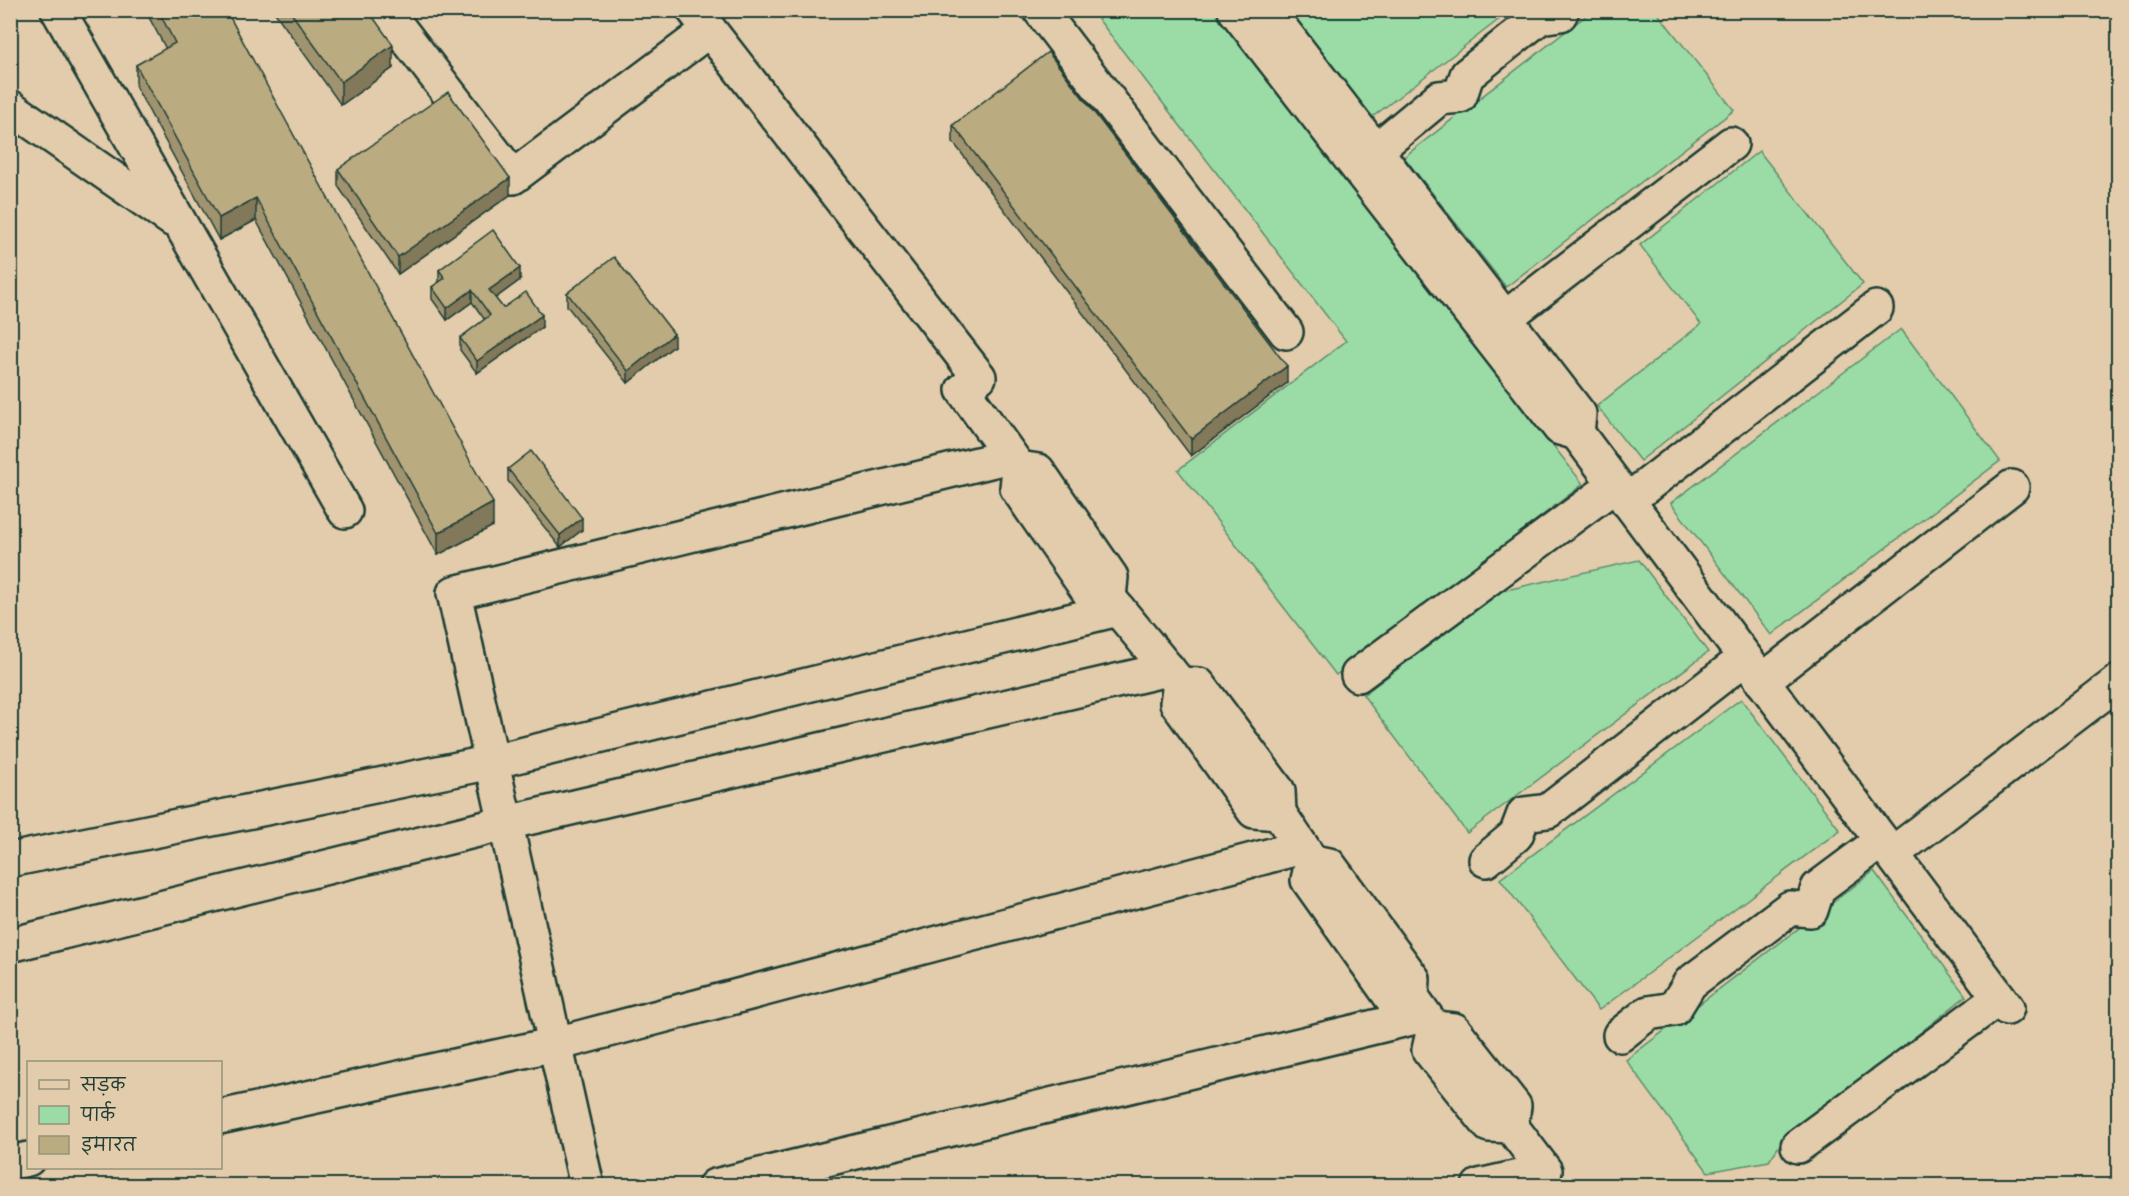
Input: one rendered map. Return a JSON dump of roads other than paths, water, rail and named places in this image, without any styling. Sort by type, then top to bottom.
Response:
[{"type":"street","points":[[58,10],[345,512]]},
{"type":"street","points":[[385,10],[513,177],[702,20],[979,376],[963,390],[1015,462],[1017,488],[1089,592],[1114,604],[1174,676],[1176,702],[1254,811],[1279,813],[1307,855],[1308,880],[1391,997],[1423,1014]]},
{"type":"street","points":[[1040,10],[1286,332]]},
{"type":"street","points":[[1235,10],[1560,428],[1577,433],[2003,1003],[1798,1146]]},
{"type":"street","points":[[1267,10],[1579,414],[1577,433]]},
{"type":"street","points":[[1375,151],[1439,98],[1460,96],[1467,75],[1549,13]]},
{"type":"street","points":[[10,107],[182,226]]},
{"type":"street","points":[[1504,318],[1731,144]]},
{"type":"street","points":[[1358,675],[1622,493],[1876,308]]},
{"type":"street","points":[[587,1185],[454,593],[1015,462]]},
{"type":"street","points":[[1486,860],[1516,835],[1524,814],[1548,811],[2012,486]]},
{"type":"street","points":[[10,860],[492,762],[1114,604]]},
{"type":"street","points":[[10,945],[506,823],[1174,676]]},
{"type":"street","points":[[1620,1035],[1648,1013],[1674,1009],[1690,983],[1790,908],[1810,910],[1818,888],[1887,847],[2118,682]]},
{"type":"street","points":[[222,1117],[556,1044],[1307,855]]},
{"type":"street","points":[[1423,1014],[1429,1050],[1489,1125],[1511,1126],[1545,1171],[1479,1185]]},
{"type":"street","points":[[715,1185],[1423,1014]]},
{"type":"street","points":[[10,1163],[27,1159]]}]
